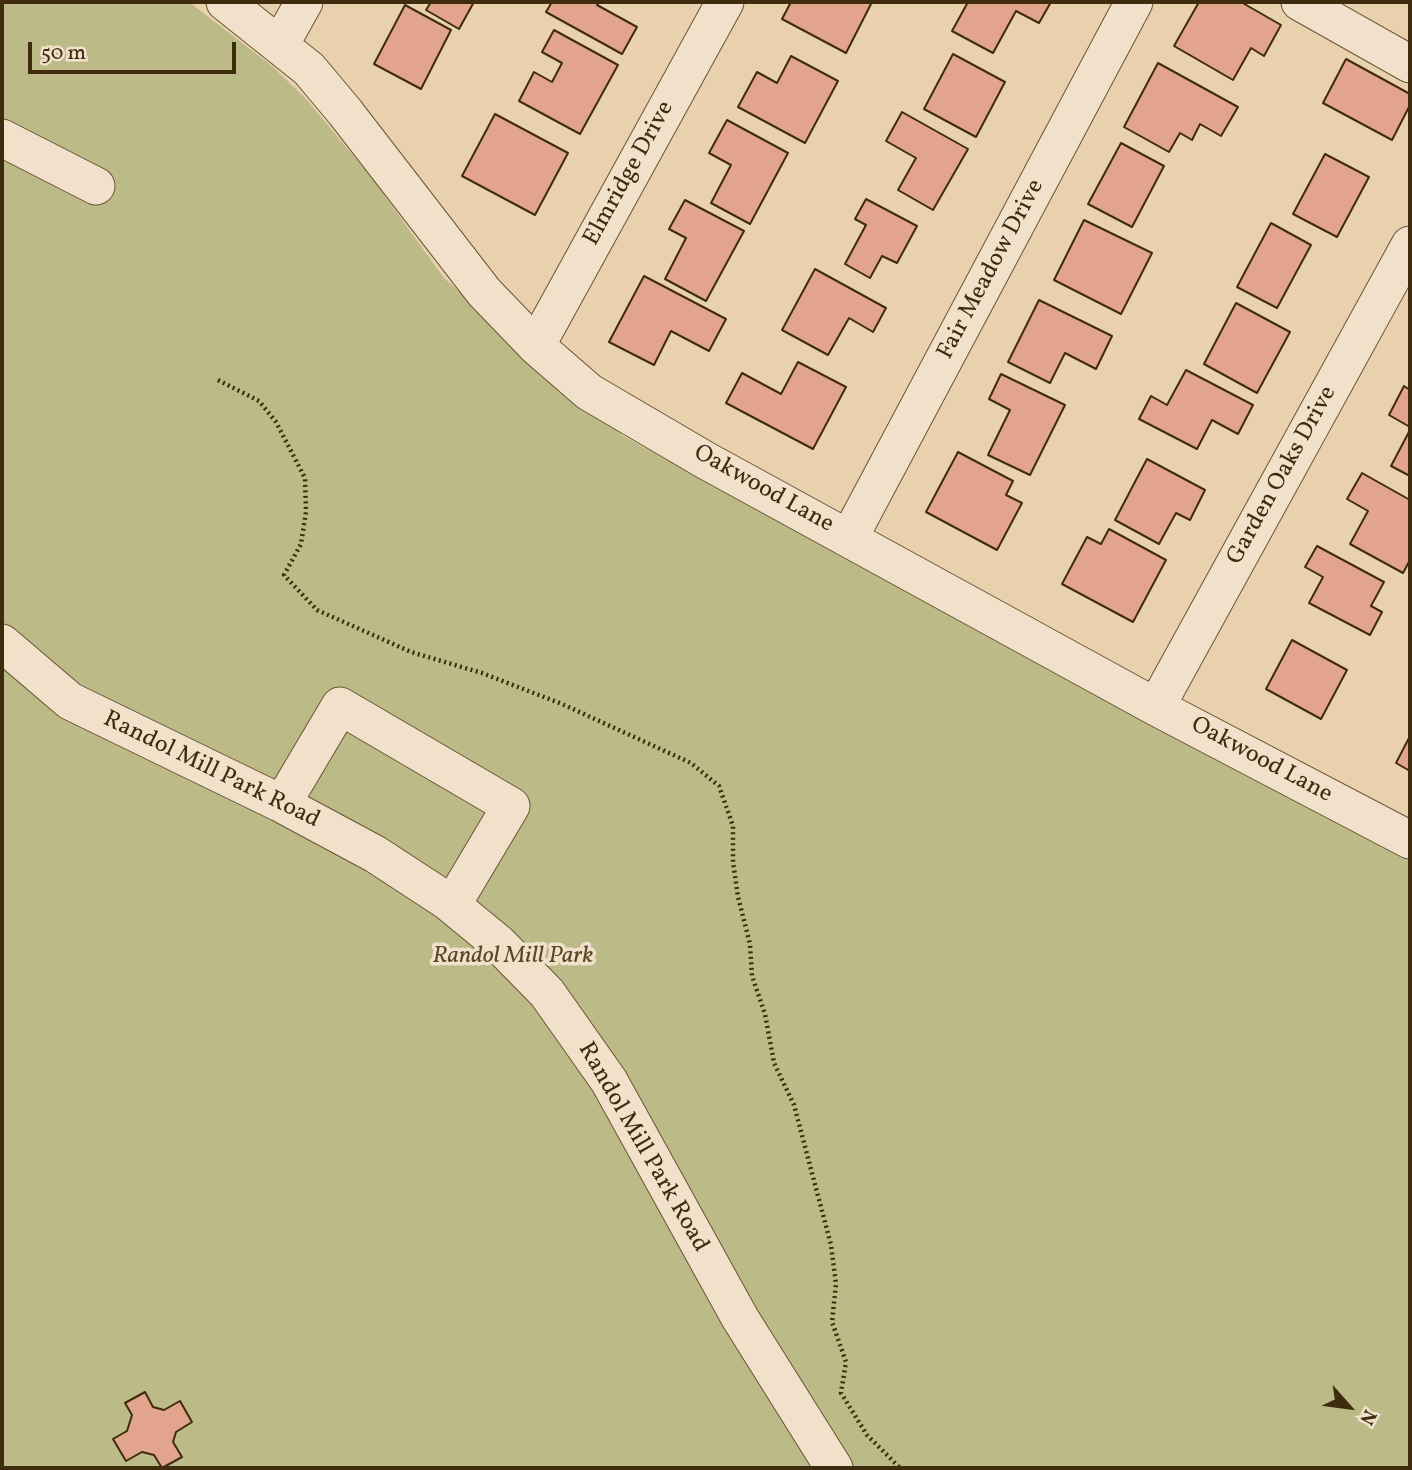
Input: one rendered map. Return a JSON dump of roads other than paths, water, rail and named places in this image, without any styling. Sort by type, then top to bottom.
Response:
[{"type":"street","name":"Oakwood Lane","points":[[225,2],[309,69],[484,292],[536,346],[589,392],[1156,707],[1410,840]]},
{"type":"street","points":[[280,45],[304,2]]},
{"type":"street","name":"Elmridge Drive","points":[[536,346],[725,2]]},
{"type":"street","name":"Fair Meadow Drive","points":[[849,538],[1134,2]]},
{"type":"street","points":[[1300,2],[1410,64]]},
{"type":"street","points":[[2,138],[96,186]]},
{"type":"street","name":"Garden Oaks Drive","points":[[1156,707],[1410,245]]},
{"type":"street","name":"Randol Mill Park Road","points":[[2,643],[70,701],[282,804],[375,854],[452,905],[498,943],[547,993],[608,1081],[740,1318],[834,1468]]},
{"type":"street","points":[[282,804],[340,706],[511,806],[452,905]]},
{"type":"park label","name":"Randol Mill Park","points":[[513,958]]}]
